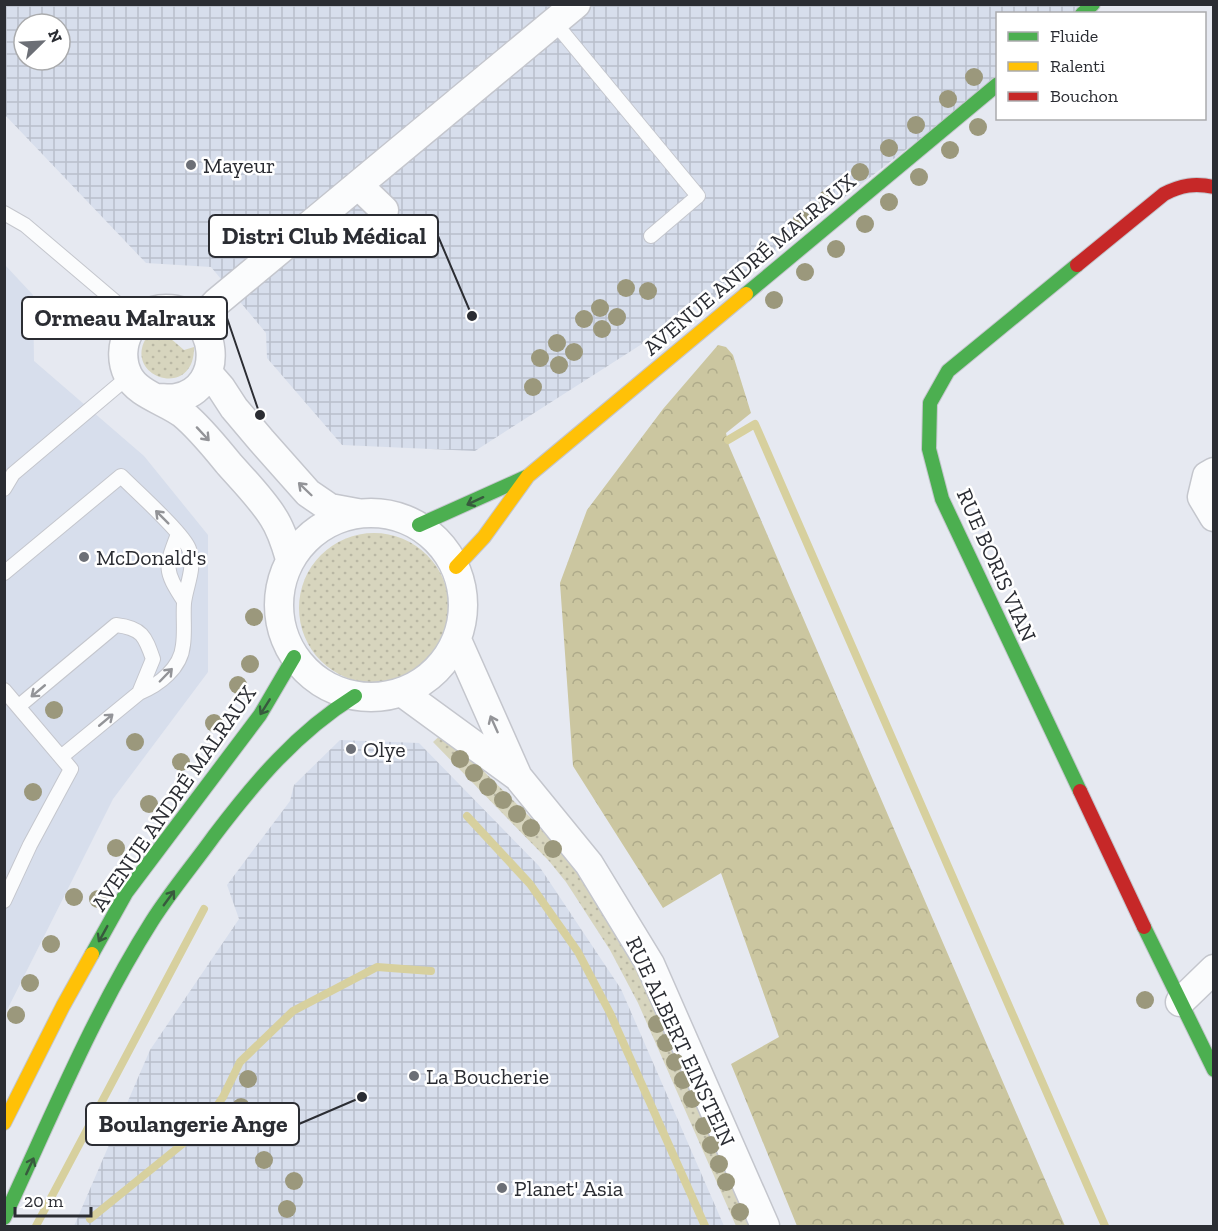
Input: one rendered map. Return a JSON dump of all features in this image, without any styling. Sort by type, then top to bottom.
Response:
[{"type":"street","points":[[198,322],[209,309],[576,4]]},
{"type":"street","name":"AVENUE ANDRÉ MALRAUX","points":[[456,567],[484,537],[528,476],[996,86]]},
{"type":"street","name":"RUE BORIS VIAN","points":[[1214,187],[1196,182],[1174,189],[1156,199],[948,371],[930,403],[929,449],[942,499],[1214,1070]]},
{"type":"street","points":[[358,185],[384,210]]},
{"type":"street","points":[[158,398],[177,398],[195,389],[208,373],[212,355],[208,337],[198,322],[183,312],[164,309],[147,314],[132,325],[124,341],[122,360],[129,377],[141,390],[183,414],[203,434],[274,519],[290,559]]},
{"type":"street","points":[[208,373],[261,440],[308,493],[330,508],[357,513],[389,513],[419,525],[444,546],[456,567],[463,591],[464,617],[457,640],[444,663],[426,681],[403,693],[380,698],[355,696],[332,689],[311,676],[294,657],[283,634],[278,608],[281,583],[290,559],[306,538],[327,523],[357,513]]},
{"type":"street","points":[[1214,472],[1207,476],[1202,497],[1214,517]]},
{"type":"street","name":"AVENUE ANDRÉ MALRAUX","points":[[419,525],[528,476]]},
{"type":"street","name":"RUE ALBERT EINSTEIN","points":[[457,640],[518,777]]},
{"type":"street","name":"AVENUE ANDRÉ MALRAUX","points":[[4,1123],[63,1006],[126,893],[260,715],[294,657]]},
{"type":"street","name":"RUE ALBERT EINSTEIN","points":[[403,693],[518,777],[589,864],[650,964],[765,1227]]},
{"type":"street","points":[[4,1218],[116,984],[146,930],[249,789],[307,730],[336,707],[355,696]]},
{"type":"street","points":[[1180,1002],[1214,969]]},
{"type":"lane","points":[[555,23],[698,196],[651,236]]},
{"type":"lane","points":[[4,213],[25,225],[125,310],[132,325]]},
{"type":"lane","points":[[4,489],[9,473],[129,377]]},
{"type":"lane","points":[[4,573],[121,476],[178,534],[189,549],[192,576],[184,602],[183,648],[175,665],[167,676],[152,688],[139,693],[61,757]]},
{"type":"lane","points":[[178,534],[167,563],[172,583],[184,602]]},
{"type":"lane","points":[[19,706],[116,625],[132,627],[145,637],[153,659],[139,693]]},
{"type":"lane","points":[[4,690],[70,769],[4,901]]},
{"type":"shaded area","points":[[5,5],[1095,5],[1084,12],[996,12],[996,80],[717,296],[475,451],[342,445],[267,358],[266,333],[211,267],[146,263],[5,115]]},
{"type":"shaded area","points":[[5,265],[33,295],[34,361],[144,456],[208,535],[208,672],[113,799],[5,1014]]},
{"type":"shaded area","points":[[169,326],[170,338],[184,350],[194,347],[191,363],[184,374],[174,378],[162,378],[152,373],[144,365],[141,353],[149,334],[158,328]]},
{"type":"shaded area","points":[[374,533],[403,539],[427,555],[443,579],[449,608],[443,637],[427,661],[403,677],[374,683],[345,677],[321,661],[305,637],[299,608],[305,579],[321,555],[345,539]]},
{"type":"shaded area","points":[[444,732],[532,819],[563,852],[584,879],[632,956],[753,1226],[736,1226],[638,1003],[610,950],[566,882],[549,861],[433,742]]},
{"type":"shaded area","points":[[340,740],[419,743],[539,866],[621,989],[724,1226],[74,1226],[150,1050],[239,919],[227,885],[290,801],[294,785]]},
{"type":"green space","points":[[718,345],[726,347],[733,355],[751,413],[726,433],[729,446],[1065,1226],[797,1226],[731,1064],[779,1037],[721,873],[663,908],[573,766],[560,583],[587,510],[663,409]]},
{"type":"waterway","points":[[728,440],[755,424],[1105,1226]]},
{"type":"waterway","points":[[467,816],[530,884],[578,952],[610,1013],[705,1226]]},
{"type":"waterway","points":[[36,1226],[204,909]]},
{"type":"waterway","points":[[90,1219],[201,1129],[223,1097],[240,1062],[293,1011],[377,967],[431,971]]},
{"type":"traffic: fast","points":[[1084,12],[1093,4]]},
{"type":"traffic: fast","points":[[746,294],[996,86]]},
{"type":"traffic: fast","points":[[1077,265],[948,371],[930,403],[929,449],[942,499],[1080,791]]},
{"type":"traffic: fast","points":[[419,525],[526,477]]},
{"type":"traffic: fast","points":[[92,954],[126,893],[260,715],[294,657]]},
{"type":"traffic: fast","points":[[4,1218],[92,1029],[131,956],[159,910],[261,777],[314,725],[355,696]]},
{"type":"traffic: fast","points":[[1144,927],[1214,1070]]},
{"type":"traffic: slow","points":[[456,567],[484,537],[528,476],[746,294]]},
{"type":"traffic: slow","points":[[4,1123],[92,954]]},
{"type":"traffic: jam","points":[[1077,265],[1164,194],[1188,186],[1214,187]]},
{"type":"traffic: jam","points":[[1080,791],[1144,927]]},
{"type":"place","name":"Mayeur","points":[[191,165]]},
{"type":"place","name":"Distri Club Médical","points":[[472,316]]},
{"type":"place","name":"Ormeau Malraux","points":[[260,415]]},
{"type":"place","name":"McDonald's","points":[[84,557]]},
{"type":"place","name":"Olye","points":[[351,749]]},
{"type":"place","name":"La Boucherie","points":[[414,1076]]},
{"type":"place","name":"Boulangerie Ange","points":[[362,1097]]},
{"type":"place","name":"Planet' Asia","points":[[502,1188]]}]
